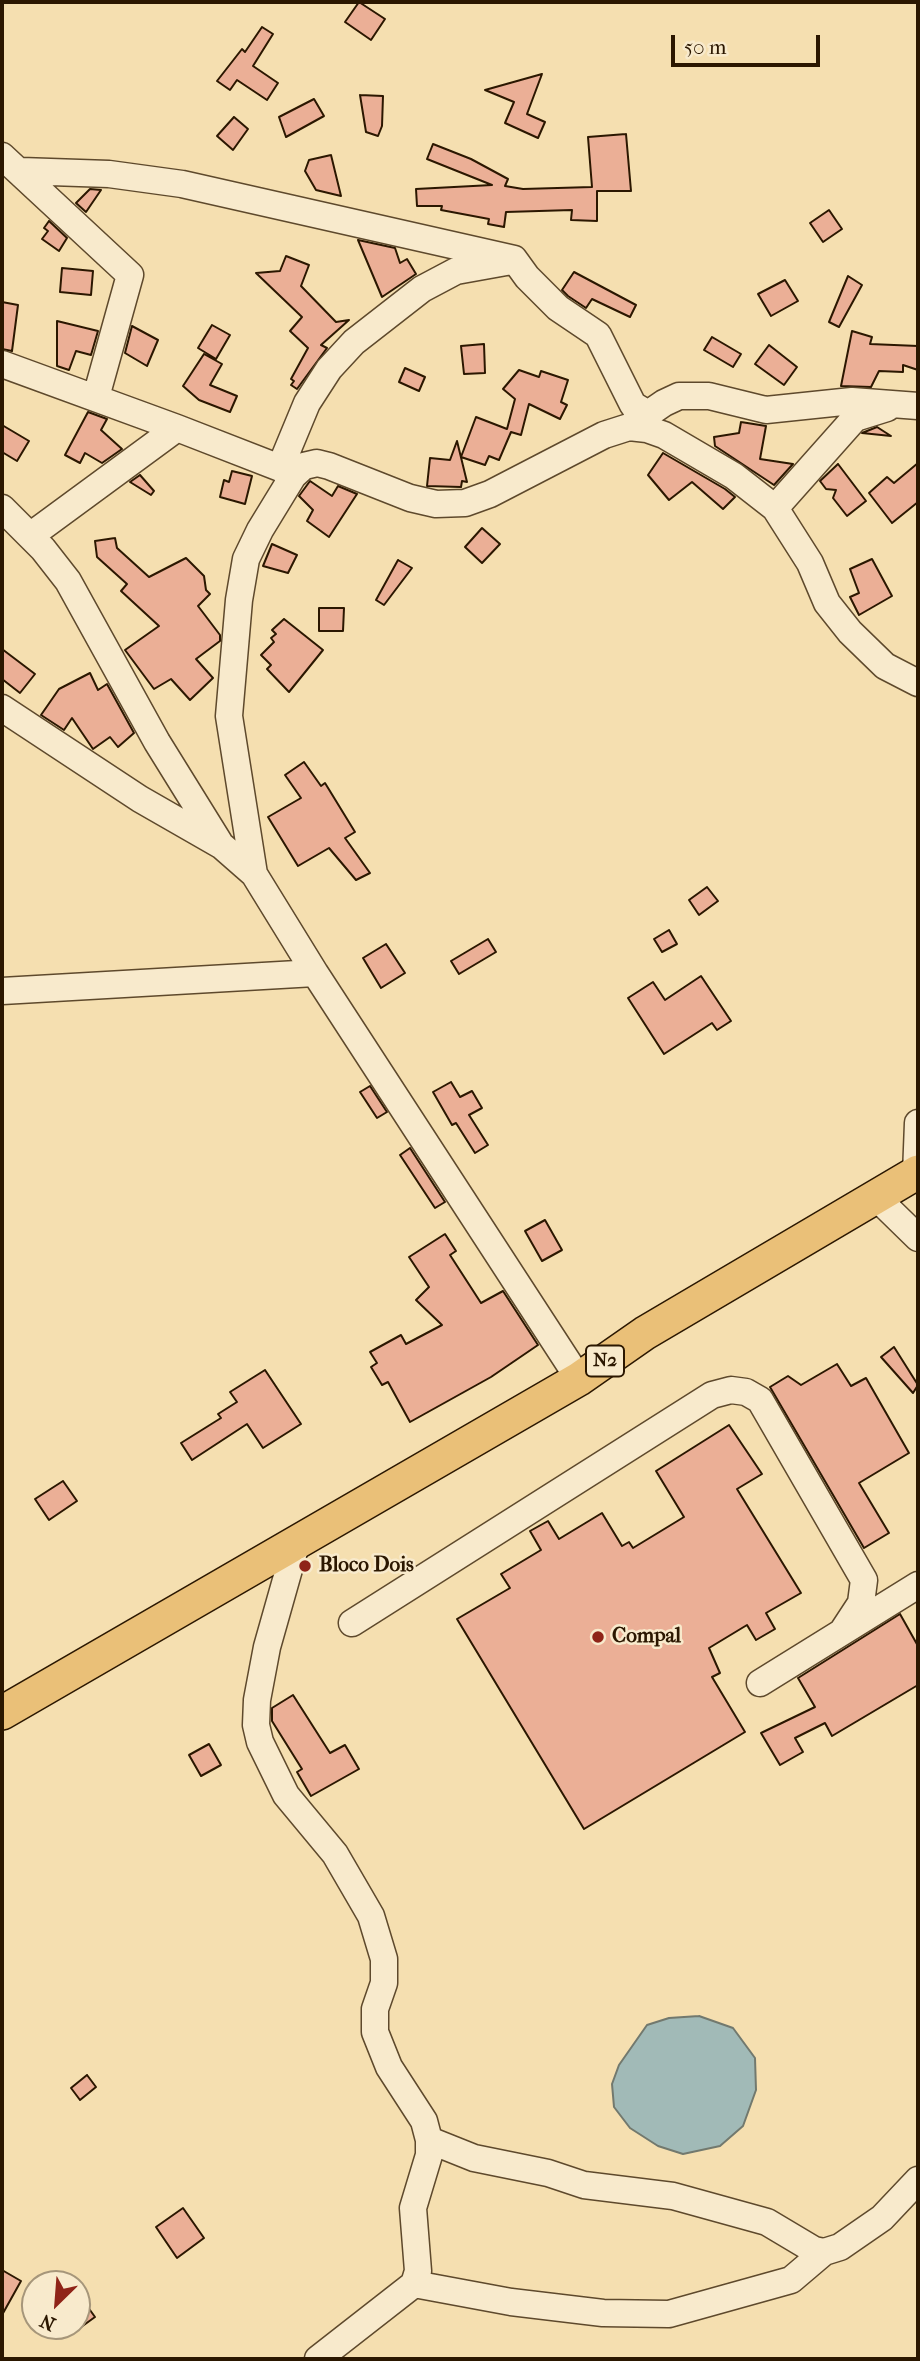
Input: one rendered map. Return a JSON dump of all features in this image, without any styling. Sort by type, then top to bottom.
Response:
[{"type":"main road","name":"N2","points":[[2,1713],[579,1379],[645,1333],[917,1173]]},
{"type":"street","points":[[11,164],[182,184],[514,259],[527,277],[558,308],[598,335],[639,421],[647,429],[664,435],[734,476],[775,508],[810,563],[828,603],[850,632],[885,666],[918,683]]},
{"type":"street","points":[[11,164],[130,275],[96,397]]},
{"type":"street","points":[[254,874],[229,716],[239,600],[246,559],[286,472],[307,403],[329,369],[354,342],[422,289],[456,271],[514,259]]},
{"type":"street","points":[[2,365],[96,397],[286,472],[317,463],[410,498],[436,503],[465,503],[490,494],[604,435],[639,421],[679,396],[709,396],[766,410],[852,401],[910,405]]},
{"type":"street","points":[[775,508],[855,418],[869,411],[910,405]]},
{"type":"street","points":[[30,536],[177,428]]},
{"type":"street","points":[[2,508],[68,581],[157,742],[222,846]]},
{"type":"street","points":[[2,708],[140,799],[222,846],[254,874],[315,973],[579,1379]]},
{"type":"street","points":[[2,991],[315,973]]},
{"type":"street","points":[[917,1173],[918,1123]]},
{"type":"street","points":[[875,1196],[918,1238]]},
{"type":"street","points":[[352,1623],[712,1395],[731,1390],[746,1392],[760,1400],[864,1580],[861,1603],[842,1632]]},
{"type":"street","points":[[298,1541],[267,1647],[257,1700],[256,1725],[260,1742],[286,1795],[335,1854],[371,1916],[384,1959],[384,1983],[375,2009],[375,2032],[389,2067],[424,2121],[429,2140],[429,2155],[412,2214],[418,2263],[414,2284],[318,2359]]},
{"type":"street","points":[[760,1683],[918,1585]]},
{"type":"street","points":[[429,2140],[474,2158],[538,2170],[584,2185],[673,2196],[767,2222],[824,2252]]},
{"type":"street","points":[[414,2284],[603,2313],[669,2314],[791,2280],[824,2252],[840,2247],[882,2218],[918,2180]]},
{"type":"water","points":[[699,2016],[733,2028],[755,2058],[756,2090],[743,2126],[720,2146],[683,2154],[658,2146],[630,2128],[614,2107],[612,2084],[619,2065],[647,2025],[669,2018]]},
{"type":"building","points":[[359,2],[385,19],[371,40],[345,22]]},
{"type":"building","points":[[262,27],[273,34],[253,66],[278,83],[267,100],[237,80],[230,90],[217,81],[242,49],[245,52]]},
{"type":"building","points":[[542,74],[527,114],[545,122],[538,138],[505,123],[514,102],[485,90]]},
{"type":"building","points":[[360,95],[383,96],[382,126],[378,136],[366,132]]},
{"type":"building","points":[[314,99],[324,116],[286,137],[279,117]]},
{"type":"building","points":[[234,117],[248,129],[233,150],[217,136]]},
{"type":"building","points":[[626,134],[631,191],[597,191],[597,221],[571,220],[572,210],[506,212],[504,227],[488,224],[489,219],[441,210],[442,206],[417,206],[416,189],[492,185],[427,159],[433,144],[471,159],[508,179],[505,186],[523,189],[592,187],[588,137]]},
{"type":"building","points":[[331,155],[341,196],[316,190],[305,171],[309,160]]},
{"type":"building","points":[[90,189],[101,190],[86,212],[76,203]]},
{"type":"building","points":[[829,210],[842,229],[823,242],[810,223]]},
{"type":"building","points":[[49,221],[67,238],[59,251],[42,239],[48,231],[44,228]]},
{"type":"building","points":[[358,240],[395,248],[400,263],[407,259],[416,274],[382,297]]},
{"type":"building","points":[[286,256],[309,265],[301,286],[336,322],[349,320],[321,345],[327,348],[297,389],[291,385],[294,381],[291,379],[308,348],[290,331],[302,317],[256,273],[280,271]]},
{"type":"building","points":[[62,268],[93,271],[91,295],[60,292]]},
{"type":"building","points":[[574,272],[636,305],[630,317],[592,299],[586,308],[568,296],[562,290]]},
{"type":"building","points":[[848,276],[862,285],[839,327],[829,322]]},
{"type":"building","points":[[785,280],[798,301],[771,316],[758,294]]},
{"type":"building","points":[[2,302],[18,305],[12,351],[2,349]]},
{"type":"building","points":[[57,321],[98,331],[91,355],[76,351],[69,370],[57,366]]},
{"type":"building","points":[[212,325],[230,335],[216,359],[198,348]]},
{"type":"building","points":[[132,326],[158,340],[147,366],[125,353]]},
{"type":"building","points":[[852,331],[872,337],[870,344],[918,346],[918,370],[903,365],[903,372],[879,371],[871,387],[841,386]]},
{"type":"building","points":[[712,337],[741,354],[733,367],[704,350]]},
{"type":"building","points":[[484,344],[485,373],[464,374],[461,346]]},
{"type":"building","points":[[769,345],[797,367],[784,385],[755,364]]},
{"type":"building","points":[[204,354],[222,364],[210,385],[237,396],[230,412],[199,400],[183,386]]},
{"type":"building","points":[[405,368],[425,377],[419,391],[399,382]]},
{"type":"building","points":[[519,370],[539,377],[541,371],[568,380],[561,402],[567,405],[560,419],[529,404],[521,435],[511,432],[499,460],[489,456],[485,465],[461,457],[476,417],[507,429],[515,399],[503,389]]},
{"type":"building","points":[[88,412],[107,419],[101,430],[122,449],[102,463],[85,453],[80,463],[65,455]]},
{"type":"building","points":[[741,422],[766,426],[760,459],[793,464],[774,485],[715,446],[714,437],[739,433]]},
{"type":"building","points":[[2,425],[29,441],[17,461],[2,452]]},
{"type":"building","points":[[877,427],[891,436],[862,433]]},
{"type":"building","points":[[457,441],[467,482],[462,481],[461,487],[427,486],[430,458],[450,460]]},
{"type":"building","points":[[663,453],[735,497],[723,509],[692,482],[669,500],[648,475]]},
{"type":"building","points":[[918,463],[918,502],[892,523],[869,493],[887,477],[894,483]]},
{"type":"building","points":[[838,464],[866,501],[847,516],[833,498],[836,490],[826,489],[820,481]]},
{"type":"building","points":[[232,471],[252,476],[245,504],[220,497],[224,480],[229,482]]},
{"type":"building","points":[[140,475],[154,491],[151,495],[130,482]]},
{"type":"building","points":[[310,481],[332,496],[338,486],[357,494],[329,537],[307,521],[313,510],[299,496]]},
{"type":"building","points":[[482,528],[500,544],[482,563],[465,547]]},
{"type":"building","points":[[115,538],[117,548],[149,577],[186,558],[204,576],[206,590],[210,594],[198,606],[220,635],[220,641],[196,659],[213,678],[190,700],[171,679],[154,689],[125,650],[159,626],[121,591],[127,584],[97,557],[95,541]]},
{"type":"building","points":[[272,544],[297,555],[288,573],[263,566]]},
{"type":"building","points":[[872,559],[892,596],[859,615],[850,597],[859,593],[850,569]]},
{"type":"building","points":[[398,560],[412,568],[384,605],[376,600]]},
{"type":"building","points":[[319,608],[344,608],[343,631],[319,631]]},
{"type":"building","points":[[284,619],[323,650],[289,692],[267,669],[271,665],[261,655],[274,642],[271,638],[276,634],[272,630]]},
{"type":"building","points":[[2,649],[35,674],[20,693],[2,679]]},
{"type":"building","points":[[90,673],[98,690],[107,684],[134,733],[118,747],[110,737],[93,749],[72,718],[64,730],[41,715],[59,689]]},
{"type":"building","points":[[304,762],[321,786],[325,783],[355,832],[345,838],[370,873],[356,880],[329,848],[298,866],[268,817],[301,798],[285,775]]},
{"type":"building","points":[[707,887],[718,901],[699,915],[689,900]]},
{"type":"building","points":[[669,930],[677,944],[662,952],[654,939]]},
{"type":"building","points":[[488,939],[496,952],[459,974],[451,961]]},
{"type":"building","points":[[386,944],[405,973],[381,988],[363,958]]},
{"type":"building","points":[[701,976],[731,1021],[717,1030],[712,1023],[664,1054],[628,998],[653,982],[665,1000]]},
{"type":"building","points":[[451,1082],[460,1097],[472,1091],[482,1108],[469,1115],[488,1145],[475,1153],[456,1123],[452,1125],[433,1092]]},
{"type":"building","points":[[370,1086],[387,1112],[377,1118],[360,1092]]},
{"type":"building","points":[[410,1148],[445,1202],[435,1208],[400,1155]]},
{"type":"building","points":[[545,1220],[562,1250],[542,1261],[525,1231]]},
{"type":"building","points":[[445,1234],[456,1251],[450,1255],[481,1303],[503,1291],[538,1345],[491,1377],[410,1422],[388,1382],[382,1385],[371,1367],[377,1363],[370,1352],[401,1335],[406,1344],[442,1325],[416,1300],[429,1287],[409,1257]]},
{"type":"building","points":[[894,1347],[918,1385],[913,1393],[881,1357]]},
{"type":"building","points":[[837,1364],[851,1386],[866,1378],[909,1453],[859,1483],[889,1533],[864,1548],[770,1387],[788,1376],[801,1385]]},
{"type":"building","points":[[265,1370],[301,1424],[263,1448],[247,1424],[192,1460],[181,1443],[221,1418],[218,1414],[237,1402],[230,1392]]},
{"type":"building","name":"Compal","points":[[729,1425],[762,1474],[737,1489],[801,1593],[766,1613],[775,1629],[756,1640],[747,1625],[709,1648],[720,1673],[712,1677],[745,1732],[584,1829],[457,1619],[510,1588],[501,1574],[541,1550],[530,1531],[548,1521],[559,1539],[602,1513],[622,1546],[629,1542],[633,1548],[684,1517],[656,1471]]},
{"type":"building","points":[[63,1481],[77,1501],[49,1520],[35,1499]]},
{"type":"building","points":[[900,1614],[918,1646],[918,1685],[832,1736],[825,1723],[795,1738],[803,1752],[780,1765],[761,1733],[815,1707],[798,1678]]},
{"type":"building","points":[[293,1695],[330,1753],[345,1745],[359,1769],[311,1796],[297,1772],[302,1769],[272,1721],[272,1708]]},
{"type":"building","points":[[209,1744],[221,1765],[201,1776],[189,1755]]},
{"type":"building","points":[[87,2075],[96,2087],[80,2100],[71,2088]]},
{"type":"building","points":[[183,2208],[204,2238],[177,2258],[156,2227]]},
{"type":"building","points":[[2,2270],[21,2281],[2,2315]]},
{"type":"place","name":"Bloco Dois","points":[[305,1566]]},
{"type":"place","name":"Compal","points":[[598,1637]]}]
